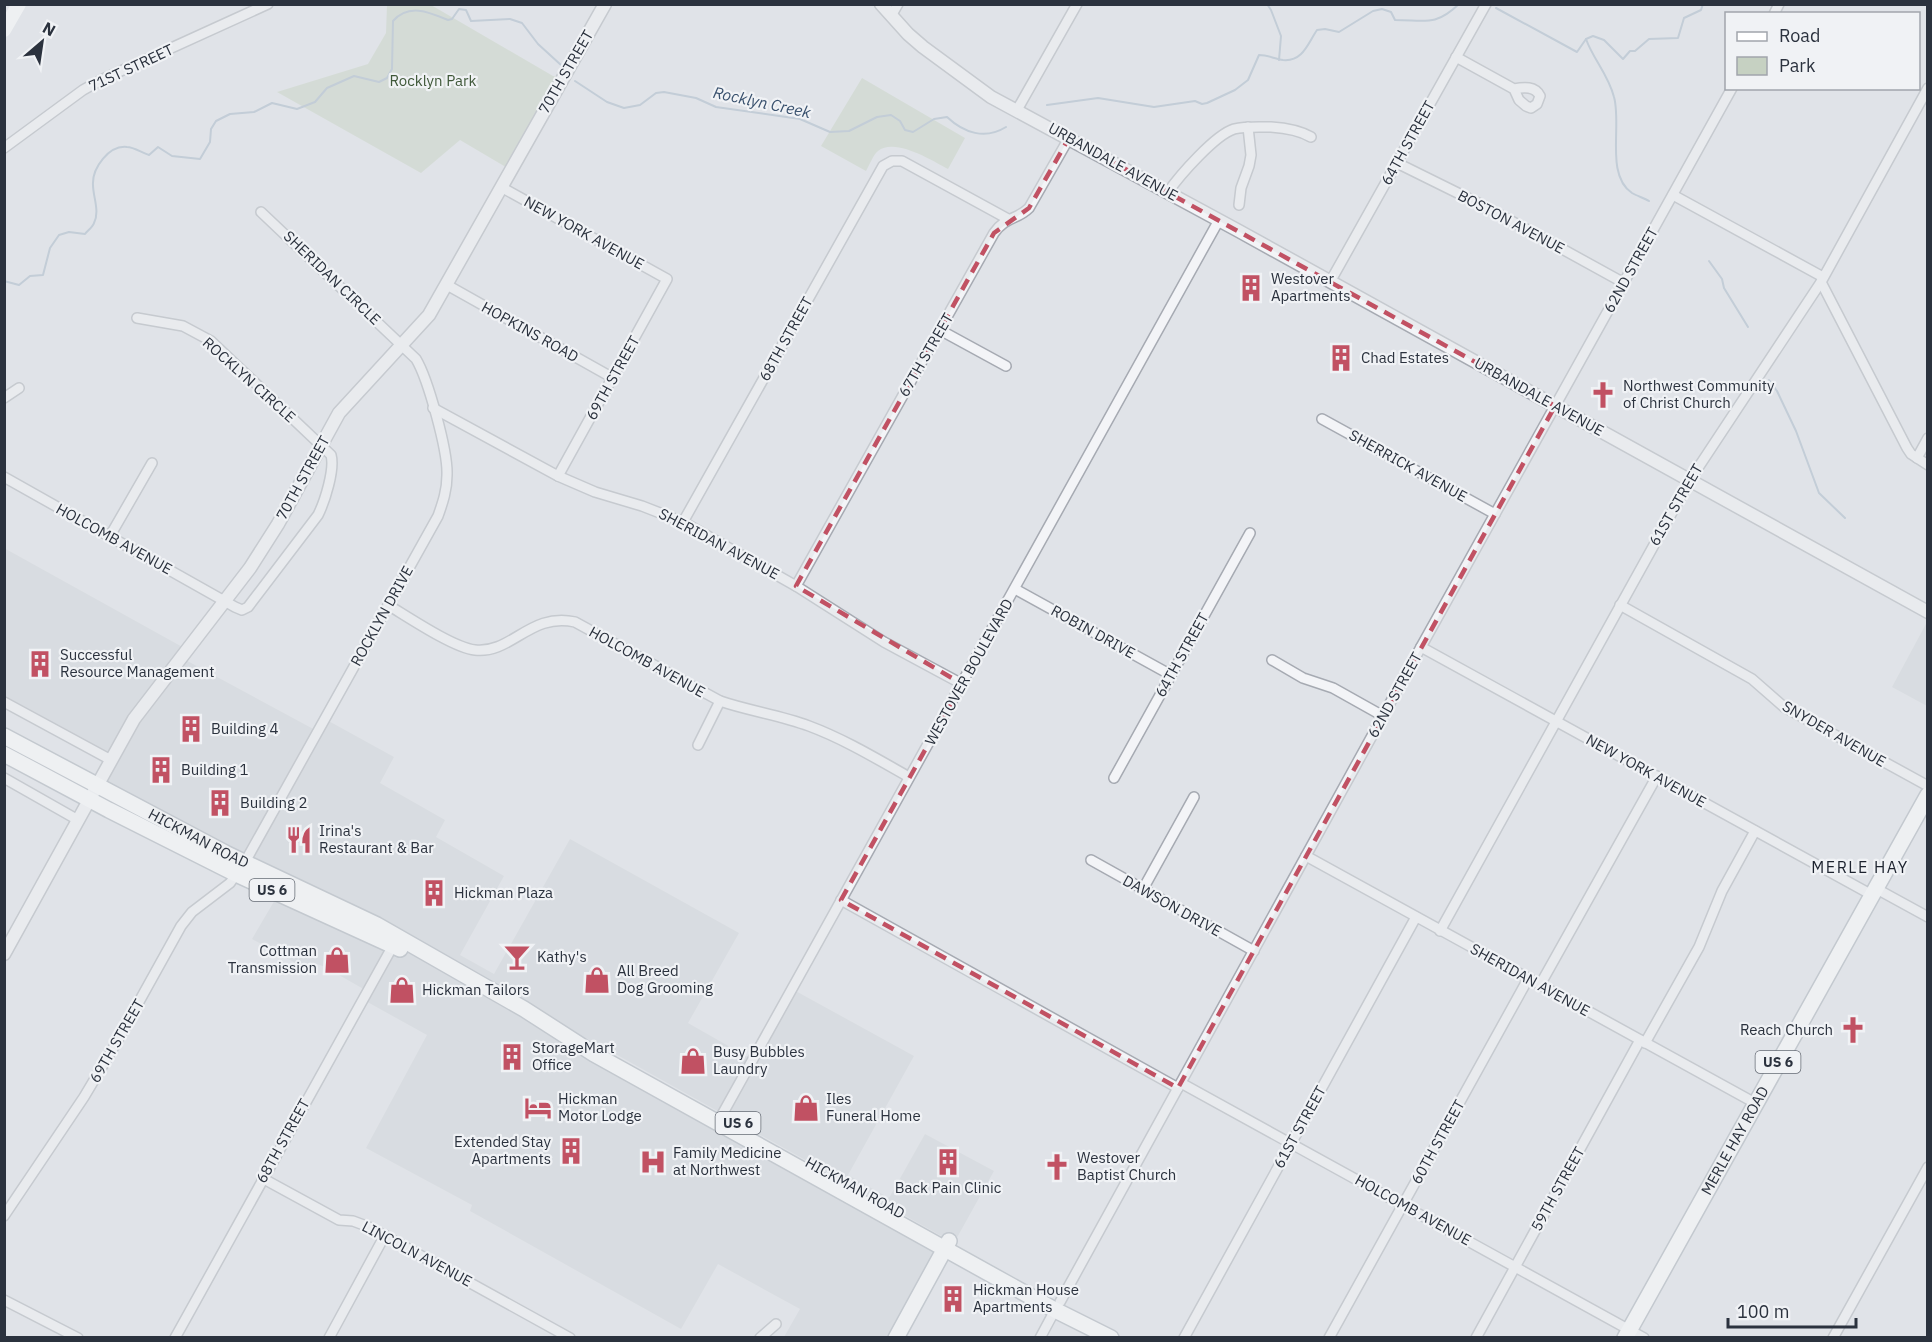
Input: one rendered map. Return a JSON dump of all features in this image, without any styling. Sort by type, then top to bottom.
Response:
[{"type":"main road","points":[[4,30],[19,4]]},
{"type":"main road","name":"HICKMAN ROAD","points":[[4,736],[93,793]]},
{"type":"main road","name":"HICKMAN ROAD","points":[[4,754],[93,793],[241,868],[377,925],[395,941],[524,1009],[594,1054],[720,1118],[1058,1306],[1121,1338]]},
{"type":"main road","name":"MERLE HAY ROAD","points":[[1626,1335],[1928,795]]},
{"type":"main road","points":[[896,1338],[947,1245]]},
{"type":"main road","name":"HICKMAN ROAD","points":[[1058,1306],[1111,1338]]},
{"type":"street","name":"71ST STREET","points":[[4,148],[83,90],[101,80],[268,4]]},
{"type":"street","name":"70TH STREET","points":[[4,954],[148,697],[250,568],[339,413],[429,315],[605,4]]},
{"type":"street","name":"URBANDALE AVENUE","points":[[881,4],[908,34],[986,93],[1928,612]]},
{"type":"street","points":[[891,16],[898,4]]},
{"type":"street","points":[[1017,110],[1077,4]]},
{"type":"street","name":"64TH STREET","points":[[1330,282],[1486,4]]},
{"type":"street","points":[[1456,57],[1514,89]]},
{"type":"street","name":"61ST STREET","points":[[1440,931],[1690,480],[1822,280],[1928,88]]},
{"type":"street","name":"62ND STREET","points":[[1040,1338],[1731,90]]},
{"type":"street","points":[[1239,205],[1240,188],[1250,166],[1248,127]]},
{"type":"street","points":[[1168,192],[1215,140],[1234,129],[1283,128],[1296,130],[1311,137]]},
{"type":"street","name":"67TH STREET","points":[[796,586],[994,233],[1008,219],[1023,214],[1029,208],[1069,138]]},
{"type":"street","name":"68TH STREET","points":[[683,522],[883,166],[892,160],[902,161],[1008,219]]},
{"type":"street","name":"BOSTON AVENUE","points":[[1397,163],[1486,207],[1624,283]]},
{"type":"street","name":"NEW YORK AVENUE","points":[[501,187],[668,279]]},
{"type":"street","points":[[1673,195],[1822,280],[1907,448],[1928,465]]},
{"type":"street","name":"SHERIDAN CIRCLE","points":[[261,212],[402,345]]},
{"type":"street","name":"WESTOVER BOULEVARD","points":[[720,1118],[1219,220]]},
{"type":"street","name":"69TH STREET","points":[[558,476],[668,279]]},
{"type":"street","name":"HOPKINS ROAD","points":[[447,285],[613,378]]},
{"type":"street","name":"ROCKLYN CIRCLE","points":[[137,318],[183,326],[211,341],[320,445]]},
{"type":"street","points":[[940,330],[1006,366]]},
{"type":"street","name":"ROCKLYN DRIVE","points":[[241,868],[438,516],[446,493],[447,463],[423,371],[416,359],[402,345]]},
{"type":"street","points":[[4,398],[19,388]]},
{"type":"street","name":"SHERIDAN AVENUE","points":[[434,408],[558,476],[596,492],[683,522],[796,586],[884,642],[963,684]]},
{"type":"street","name":"SHERRICK AVENUE","points":[[1322,418],[1495,514]]},
{"type":"street","points":[[1917,458],[1928,438]]},
{"type":"street","name":"HOLCOMB AVENUE","points":[[4,477],[242,610],[248,607],[318,515],[333,463],[331,455],[320,445]]},
{"type":"street","points":[[110,536],[152,463]]},
{"type":"street","name":"64TH STREET","points":[[1114,778],[1250,533]]},
{"type":"street","name":"ROBIN DRIVE","points":[[1015,589],[1171,675]]},
{"type":"street","name":"HOLCOMB AVENUE","points":[[388,605],[454,643],[475,650],[499,646],[549,620],[562,619],[575,622],[720,701],[745,709],[770,713],[811,727],[845,742],[909,777]]},
{"type":"street","name":"SNYDER AVENUE","points":[[1620,605],[1752,679],[1784,708],[1928,786]]},
{"type":"street","name":"NEW YORK AVENUE","points":[[1421,647],[1755,831],[1874,892],[1928,916]]},
{"type":"street","points":[[1272,660],[1303,678],[1333,688],[1383,716]]},
{"type":"street","points":[[698,745],[720,701]]},
{"type":"street","points":[[4,702],[111,760]]},
{"type":"street","points":[[1540,985],[1656,776]]},
{"type":"street","points":[[4,778],[78,820]]},
{"type":"street","points":[[1143,889],[1194,797]]},
{"type":"street","name":"59TH STREET","points":[[1476,1338],[1642,1041],[1699,946],[1722,891],[1755,831]]},
{"type":"street","name":"SHERIDAN AVENUE","points":[[1306,856],[1755,1103]]},
{"type":"street","name":"DAWSON DRIVE","points":[[1091,860],[1254,951]]},
{"type":"street","name":"69TH STREET","points":[[4,1216],[94,1080],[181,926],[192,912],[230,883],[241,868]]},
{"type":"street","name":"HOLCOMB AVENUE","points":[[841,900],[1515,1266],[1626,1335],[1644,1338]]},
{"type":"street","name":"61ST STREET","points":[[1184,1338],[1416,917]]},
{"type":"street","name":"68TH STREET","points":[[175,1338],[395,941]]},
{"type":"street","name":"60TH STREET","points":[[1329,1338],[1528,979]]},
{"type":"street","points":[[1833,1338],[1928,1167]]},
{"type":"street","name":"LINCOLN AVENUE","points":[[262,1178],[339,1220],[353,1221],[385,1235],[570,1338]]},
{"type":"street","points":[[329,1338],[385,1235]]},
{"type":"street","points":[[4,1300],[78,1338]]},
{"type":"street","points":[[760,1338],[776,1324]]},
{"type":"highlighted area","points":[[1069,138],[1555,406],[1178,1088],[841,900],[962,684],[796,586],[994,233],[1029,208]]},
{"type":"shaded area","points":[[4,548],[186,649],[180,657],[317,731],[325,719],[394,757],[380,783],[445,820],[436,837],[504,876],[460,955],[494,974],[570,839],[739,933],[688,1023],[753,1060],[792,989],[914,1056],[848,1175],[889,1198],[925,1134],[994,1171],[954,1243],[594,1042],[552,1022],[945,1249],[896,1337],[784,1337],[800,1309],[718,1264],[681,1329],[470,1211],[472,1205],[366,1148],[427,1035],[362,999],[367,991],[325,967],[317,964],[312,972],[252,939],[279,893],[426,960],[97,786],[111,760],[5,702]]},
{"type":"shaded area","points":[[1927,622],[1927,706],[1892,687]]},
{"type":"green space","name":"Rocklyn Park","points":[[387,5],[431,5],[553,76],[563,77],[511,170],[460,140],[421,173],[277,92],[368,64],[386,33]]},
{"type":"green space","points":[[862,78],[965,138],[948,169],[904,148],[885,147],[878,151],[866,171],[821,146]]},
{"type":"waterway","points":[[1267,4],[1281,36],[1279,60]]},
{"type":"waterway","name":"Rocklyn Creek","points":[[1047,105],[1098,98],[1154,107],[1195,101],[1202,104],[1207,103],[1235,90],[1248,80],[1259,55],[1283,60],[1290,60],[1300,55],[1317,30],[1339,32],[1373,11],[1382,9],[1391,12],[1395,20],[1429,21],[1443,16],[1459,4]]},
{"type":"waterway","name":"Rocklyn Creek","points":[[1496,8],[1577,52],[1586,39],[1593,36],[1604,40],[1623,59],[1630,51],[1635,51],[1649,39],[1678,38],[1684,18],[1701,10],[1703,4]]},
{"type":"waterway","name":"Rocklyn Creek","points":[[4,281],[19,285],[30,276],[43,275],[50,248],[59,235],[69,232],[85,234],[91,227],[96,218],[93,178],[99,165],[108,154],[120,147],[130,147],[149,155],[158,147],[172,156],[200,159],[210,142],[211,129],[216,121],[230,114],[254,112],[272,103],[297,109],[315,102],[327,88],[354,76],[379,82],[387,78],[392,69],[393,21],[406,12],[426,12],[448,20],[452,19],[459,9],[466,10],[471,21],[510,19],[522,23],[538,44],[561,65]]},
{"type":"waterway","points":[[1586,39],[1614,97],[1619,174],[1624,185],[1632,193],[1649,201]]},
{"type":"waterway","name":"Rocklyn Creek","points":[[575,81],[607,102],[624,108],[640,105],[656,93],[664,92],[696,98],[716,107],[800,119],[830,132],[849,131],[877,117],[891,115],[900,121],[905,130],[913,132],[934,119],[947,117],[960,127],[975,133],[990,133],[1006,127]]},
{"type":"waterway","points":[[1709,261],[1722,279],[1724,288],[1748,327]]},
{"type":"waterway","points":[[1769,380],[1777,391],[1796,431],[1819,493],[1845,518]]},
{"type":"place","name":"Westover Apartments","points":[[1251,288]]},
{"type":"place","name":"Chad Estates","points":[[1341,358]]},
{"type":"place","name":"Northwest Community of Christ Church","points":[[1603,395]]},
{"type":"place","name":"Successful Resource Management","points":[[40,664]]},
{"type":"place","name":"Building 4","points":[[191,729]]},
{"type":"place","name":"Building 1","points":[[161,770]]},
{"type":"place","name":"Building 2","points":[[220,803]]},
{"type":"place","name":"Irina's Restaurant & Bar","points":[[299,840]]},
{"type":"place","name":"Hickman Plaza","points":[[434,893]]},
{"type":"place","name":"Kathy's","points":[[517,957]]},
{"type":"place","name":"Cottman Transmission","points":[[337,960]]},
{"type":"place","name":"All Breed Dog Grooming","points":[[597,980]]},
{"type":"place","name":"Hickman Tailors","points":[[402,990]]},
{"type":"place","name":"Reach Church","points":[[1853,1030]]},
{"type":"place","name":"StorageMart Office","points":[[512,1057]]},
{"type":"place","name":"Busy Bubbles Laundry","points":[[693,1061]]},
{"type":"place","name":"Hickman Motor Lodge","points":[[538,1108]]},
{"type":"place","name":"Iles Funeral Home","points":[[806,1108]]},
{"type":"place","name":"Extended Stay Apartments","points":[[571,1151]]},
{"type":"place","name":"Family Medicine at Northwest","points":[[653,1162]]},
{"type":"place","name":"Back Pain Clinic","points":[[948,1162]]},
{"type":"place","name":"Westover Baptist Church","points":[[1057,1167]]},
{"type":"place","name":"Hickman House Apartments","points":[[953,1299]]},
{"type":"district","name":"MERLE HAY","points":[[1860,867]]}]
